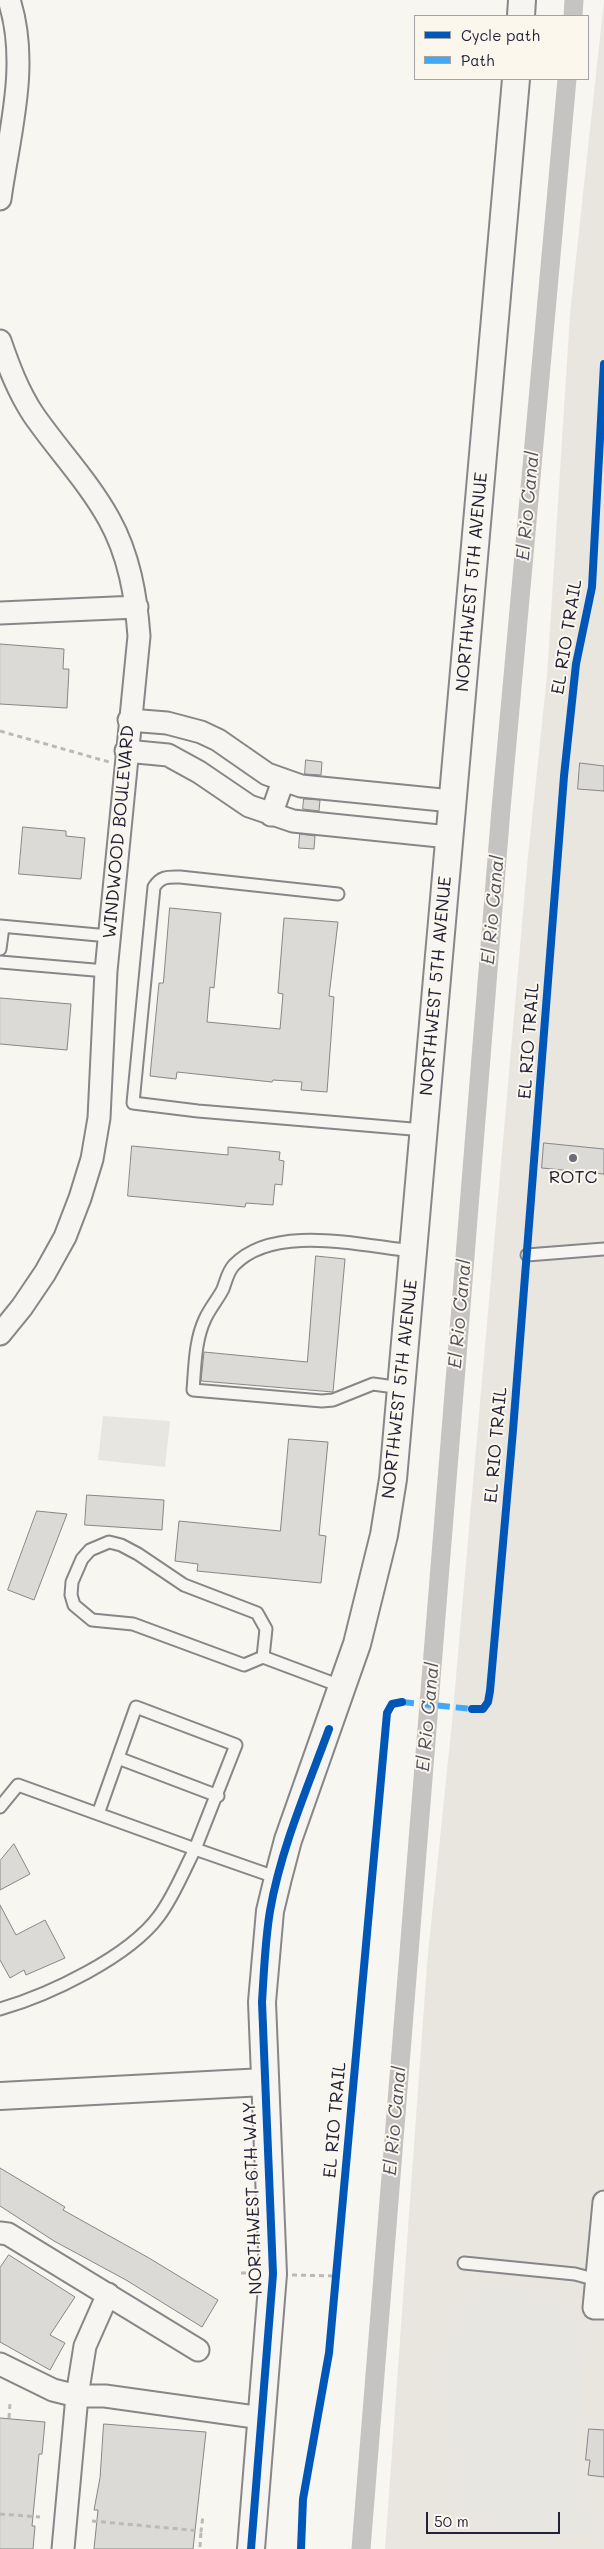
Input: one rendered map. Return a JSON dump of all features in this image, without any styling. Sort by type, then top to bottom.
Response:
[{"type":"street","points":[[0,199],[18,76],[18,39],[9,0]]},
{"type":"street","points":[[521,15],[522,0]]},
{"type":"street","name":"NORTHWEST 5TH AVENUE","points":[[278,1878],[288,1840],[357,1644],[384,1535],[393,1479],[516,80]]},
{"type":"street","name":"WINDWOOD BOULEVARD","points":[[0,341],[13,378],[33,413],[110,520],[125,556],[137,607],[138,656],[125,758],[106,971],[99,1118],[92,1159],[80,1198],[65,1236],[45,1273],[22,1307],[0,1334]]},
{"type":"street","points":[[0,613],[137,607]]},
{"type":"street","points":[[129,720],[167,723],[201,732],[218,740],[267,774],[283,781],[318,789],[452,801]]},
{"type":"street","points":[[125,758],[160,754],[176,758],[249,806],[272,815],[313,824],[449,837]]},
{"type":"street","points":[[272,815],[283,781]]},
{"type":"street","name":"NORTHWEST 6TH WAY","points":[[251,2549],[273,2274],[264,2082],[264,1975],[270,1911],[278,1878]]},
{"type":"street","points":[[0,2096],[264,2082]]},
{"type":"street","points":[[599,2308],[597,2280],[604,2202]]},
{"type":"street","points":[[0,2233],[8,2234],[198,2350]]},
{"type":"street","points":[[63,2549],[77,2396],[85,2346],[108,2294]]},
{"type":"street","points":[[0,2364],[53,2390],[77,2396],[105,2396],[262,2418]]},
{"type":"lane","points":[[338,894],[180,877],[168,877],[159,880],[154,887],[133,1103],[207,1112],[424,1130]]},
{"type":"lane","points":[[0,949],[1,926],[109,936]]},
{"type":"lane","points":[[0,962],[106,971]]},
{"type":"lane","points":[[402,1388],[373,1384],[333,1400],[322,1401],[192,1390],[201,1330],[205,1318],[222,1291],[232,1266],[252,1250],[286,1241],[316,1241],[413,1251]]},
{"type":"lane","points":[[527,1255],[604,1249]]},
{"type":"lane","points":[[263,1657],[266,1629],[257,1613],[184,1585],[121,1545],[109,1542],[98,1545],[82,1559],[75,1571],[71,1595],[74,1605],[92,1620],[133,1624],[244,1665],[263,1657],[343,1687]]},
{"type":"lane","points":[[0,2009],[18,2004],[95,1968],[150,1926],[160,1914],[195,1848],[218,1796],[236,1745],[136,1707],[98,1814]]},
{"type":"lane","points":[[118,1758],[218,1796]]},
{"type":"lane","points":[[0,1807],[18,1786],[278,1878]]},
{"type":"lane","points":[[464,2263],[576,2274],[597,2280]]},
{"type":"path","points":[[0,731],[125,758]]},
{"type":"path","points":[[336,2286],[338,2266]]},
{"type":"path","points":[[8,2418],[10,2403]]},
{"type":"path","points":[[0,2514],[40,2517]]},
{"type":"path","points":[[200,2547],[203,2516]]},
{"type":"path","points":[[92,2521],[201,2531]]},
{"type":"shaded area","points":[[604,0],[604,2549],[385,2549],[427,1964],[452,1722],[528,856],[547,676],[570,314]]},
{"type":"shaded area","points":[[103,1416],[170,1421],[165,1467],[98,1460]]},
{"type":"shaded area","points":[[496,2287],[528,2291],[551,2299],[558,2303],[570,2316],[578,2333],[583,2354],[584,2376],[580,2461],[584,2510],[604,2520],[604,2539],[524,2530],[462,2515],[442,2367],[453,2328],[472,2296]]},
{"type":"building","points":[[0,644],[64,649],[63,669],[69,669],[67,708],[0,704]]},
{"type":"building","points":[[306,760],[322,762],[321,775],[305,774]]},
{"type":"building","points":[[580,763],[604,766],[604,791],[578,789]]},
{"type":"building","points":[[304,799],[320,800],[319,811],[303,809]]},
{"type":"building","points":[[23,827],[66,831],[66,836],[85,838],[81,879],[19,874]]},
{"type":"building","points":[[300,834],[315,836],[314,849],[299,848]]},
{"type":"building","points":[[170,908],[221,913],[214,988],[210,987],[207,1022],[280,1029],[283,994],[278,993],[284,918],[338,922],[329,996],[334,997],[327,1092],[301,1090],[302,1082],[273,1080],[272,1082],[177,1072],[176,1079],[150,1076],[159,983],[163,983]]},
{"type":"building","points":[[0,998],[71,1004],[67,1050],[0,1044]]},
{"type":"building","name":"ROTC","points":[[544,1143],[604,1149],[604,1174],[542,1168]]},
{"type":"building","points":[[132,1146],[228,1155],[228,1147],[280,1152],[279,1160],[284,1161],[282,1185],[275,1184],[273,1205],[246,1203],[245,1207],[128,1196]]},
{"type":"building","points":[[316,1256],[345,1259],[333,1392],[201,1381],[204,1352],[307,1362]]},
{"type":"building","points":[[289,1439],[328,1442],[319,1535],[326,1536],[321,1583],[197,1571],[198,1564],[175,1561],[179,1521],[280,1531]]},
{"type":"building","points":[[87,1495],[164,1500],[162,1530],[85,1525]]},
{"type":"building","points":[[37,1511],[67,1514],[34,1600],[8,1590]]},
{"type":"building","points":[[14,1844],[30,1874],[0,1890],[0,1861]]},
{"type":"building","points":[[0,1905],[16,1935],[45,1920],[65,1958],[26,1975],[24,1970],[10,1978],[0,1960]]},
{"type":"building","points":[[0,2168],[65,2207],[63,2210],[149,2258],[218,2300],[202,2327],[126,2280],[54,2241],[0,2206]]},
{"type":"building","points":[[9,2255],[75,2297],[50,2335],[65,2343],[50,2370],[0,2342],[0,2268]]},
{"type":"building","points":[[0,2418],[45,2422],[42,2454],[39,2454],[32,2526],[35,2526],[33,2549],[0,2549]]},
{"type":"building","points":[[104,2424],[206,2432],[193,2549],[94,2549],[98,2510],[94,2510],[100,2478]]},
{"type":"building","points":[[589,2429],[604,2430],[604,2477],[588,2475],[590,2460],[586,2460]]},
{"type":"waterway","name":"El Rio Canal","points":[[573,15],[574,0]]},
{"type":"waterway","name":"El Rio Canal","points":[[361,2549],[501,809],[567,80]]},
{"type":"marked path","points":[[402,1702],[472,1709]]},
{"type":"cycle path","name":"EL RIO TRAIL","points":[[472,1709],[483,1709],[488,1702],[490,1691],[513,1430],[564,776],[576,664],[592,587],[604,364]]},
{"type":"cycle path","name":"EL RIO TRAIL","points":[[301,2549],[303,2499],[329,2353],[387,1713],[392,1704],[402,1702]]},
{"type":"cycle path","points":[[251,2549],[273,2274],[262,2002],[266,1945],[270,1911],[281,1864],[295,1819],[329,1729]]},
{"type":"place","name":"ROTC","points":[[573,1158]]}]
